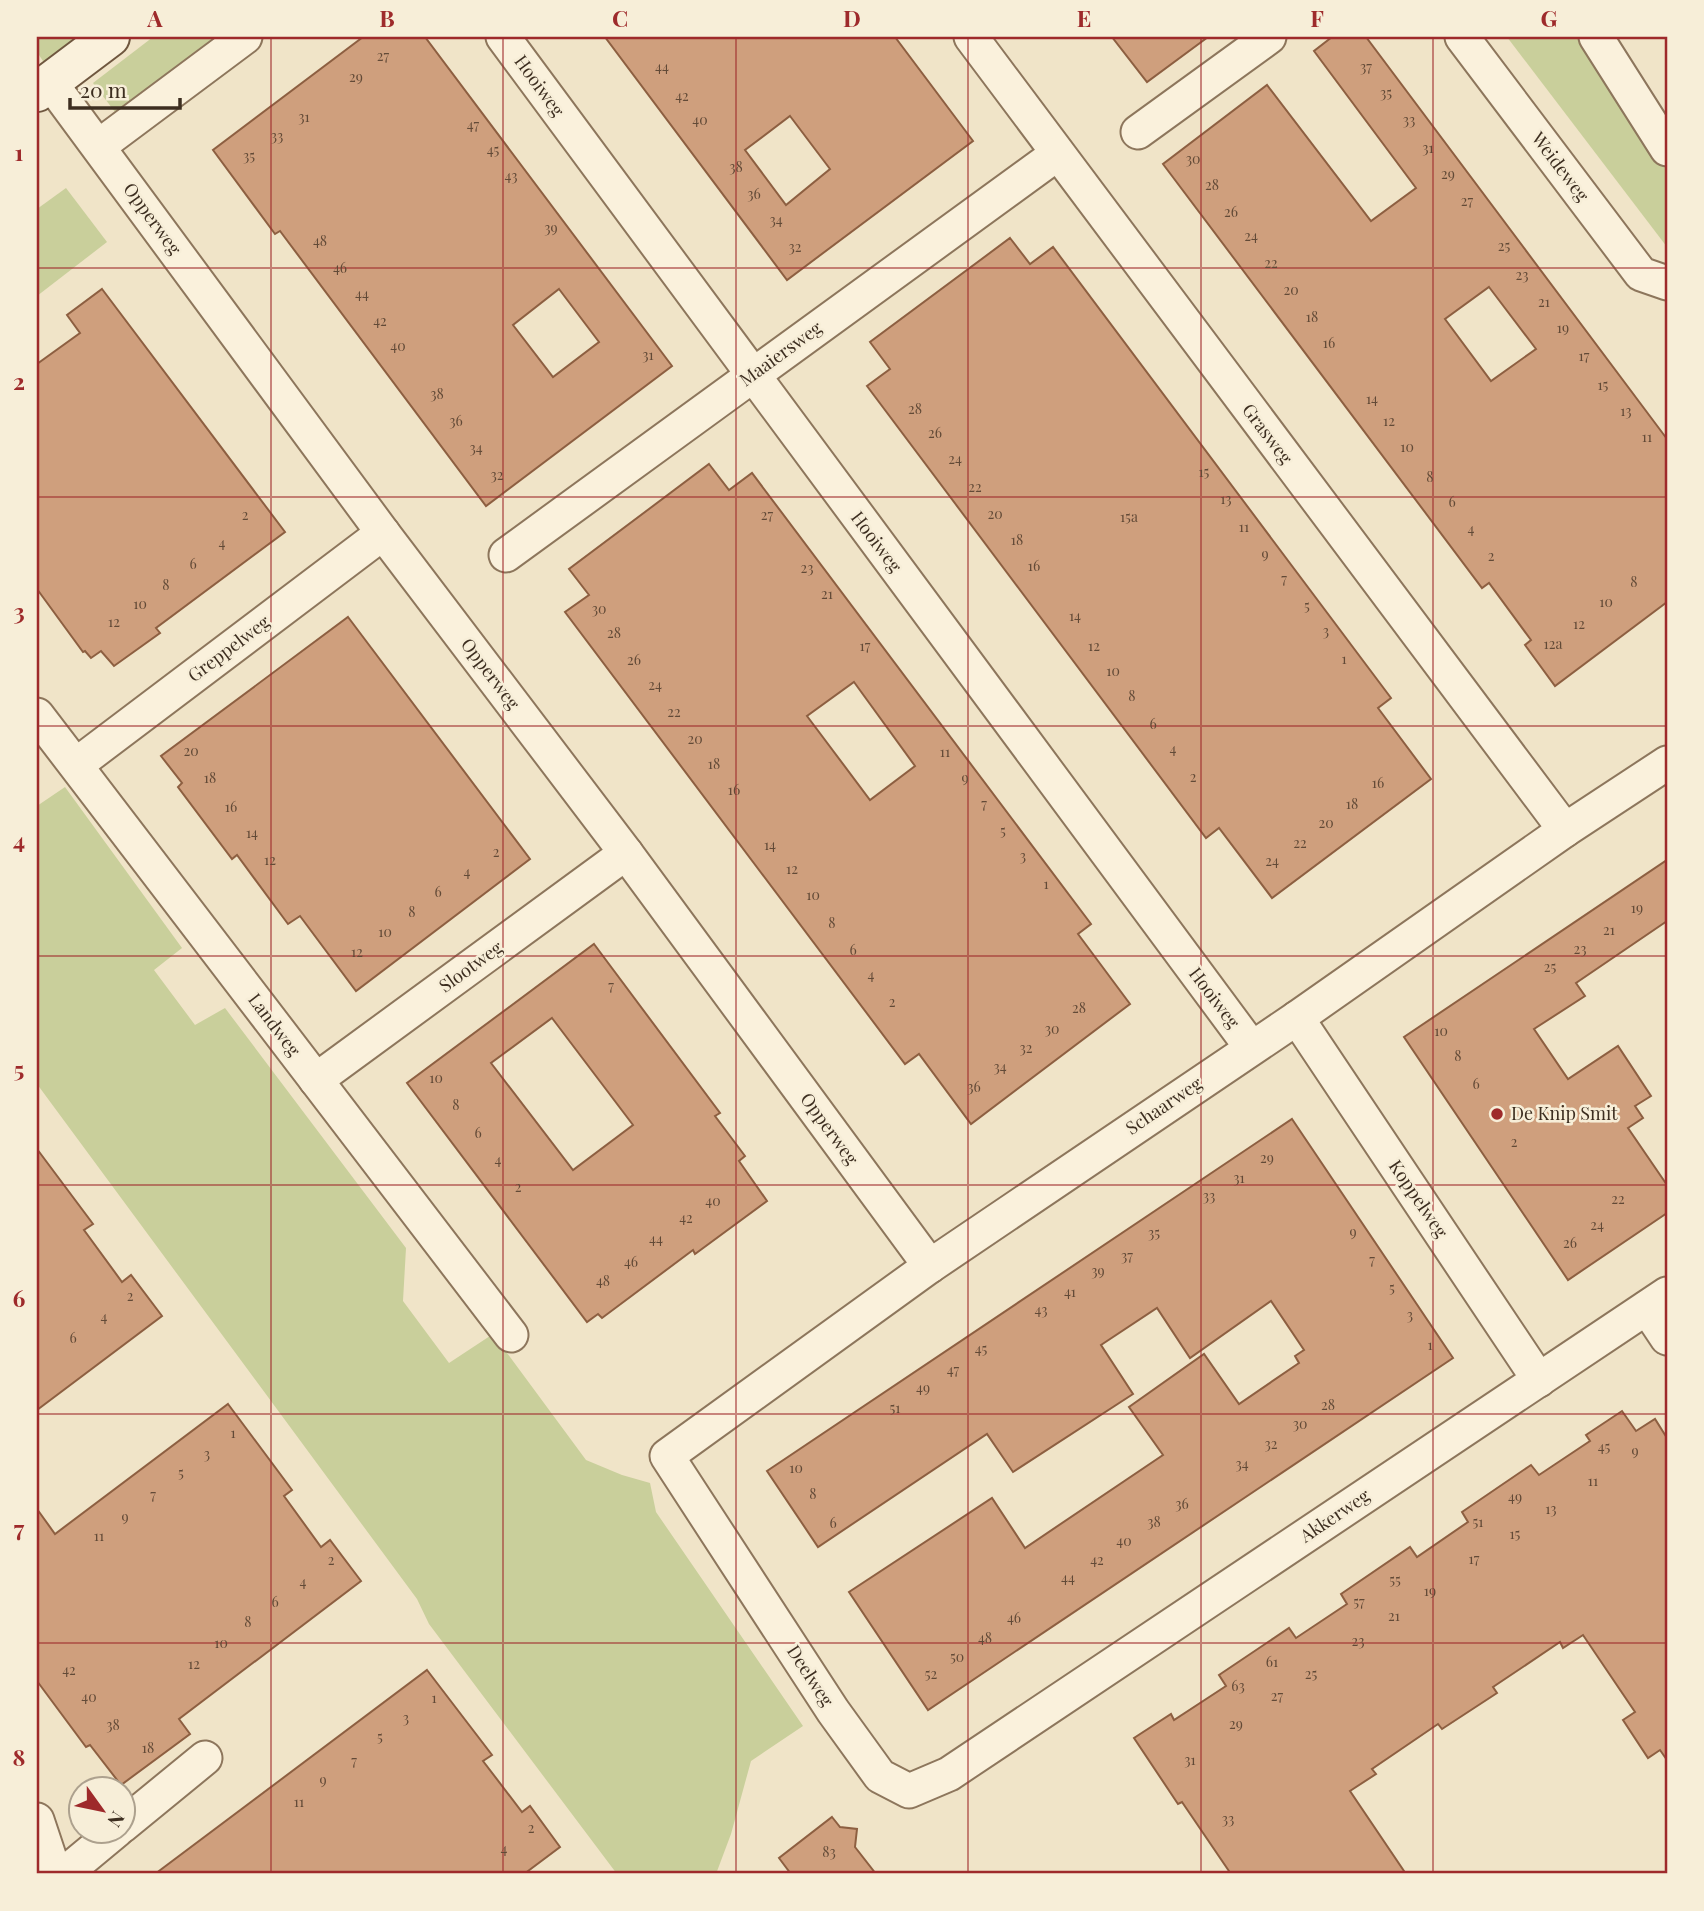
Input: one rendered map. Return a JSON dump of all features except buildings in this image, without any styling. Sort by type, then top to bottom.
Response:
[{"type":"street","points":[[43,87],[110,37]]},
{"type":"street","points":[[99,146],[245,37]]},
{"type":"street","name":"Hooiweg","points":[[503,37],[1251,1047]]},
{"type":"street","name":"Grasweg","points":[[971,37],[1565,830]]},
{"type":"street","points":[[1138,132],[1269,37]]},
{"type":"street","name":"Weideweg","points":[[1462,37],[1641,274],[1667,284]]},
{"type":"street","points":[[1596,37],[1667,149]]},
{"type":"street","name":"Opperweg","points":[[43,87],[99,146],[383,533],[626,853],[930,1266]]},
{"type":"street","name":"Maaiersweg","points":[[506,555],[1057,154]]},
{"type":"street","name":"Greppelweg","points":[[76,765],[383,533]]},
{"type":"street","name":"Landweg","points":[[37,715],[511,1335]]},
{"type":"street","name":"Schaarweg","points":[[667,1456],[930,1266],[1297,1018],[1565,830],[1667,764]]},
{"type":"street","name":"Slootweg","points":[[316,1080],[626,853]]},
{"type":"street","name":"Koppelweg","points":[[1297,1018],[1539,1380]]},
{"type":"street","points":[[1657,1301],[1667,1338]]},
{"type":"street","name":"Akkerweg","points":[[1002,1737],[1657,1301]]},
{"type":"street","name":"Deelweg","points":[[667,1456],[833,1712],[880,1776],[909,1791],[949,1774],[1002,1737]]},
{"type":"street","points":[[136,1815],[205,1758]]},
{"type":"street","points":[[37,1820],[55,1874]]},
{"type":"street","points":[[64,1874],[100,1844]]},
{"type":"green space","points":[[37,37],[82,37],[45,64],[37,52]]},
{"type":"green space","points":[[153,37],[215,37],[115,112],[93,83]]},
{"type":"green space","points":[[1507,37],[1586,37],[1667,163],[1667,247]]},
{"type":"green space","points":[[66,188],[107,242],[37,296],[37,209]]},
{"type":"green space","points":[[65,787],[182,948],[154,970],[195,1025],[225,1008],[406,1248],[403,1301],[449,1363],[493,1334],[586,1460],[650,1483],[656,1512],[803,1726],[751,1761],[731,1834],[716,1874],[617,1874],[429,1624],[417,1599],[37,1084],[37,806]]},
{"type":"place","name":"De Knip Smit","points":[[1497,1114]]}]
